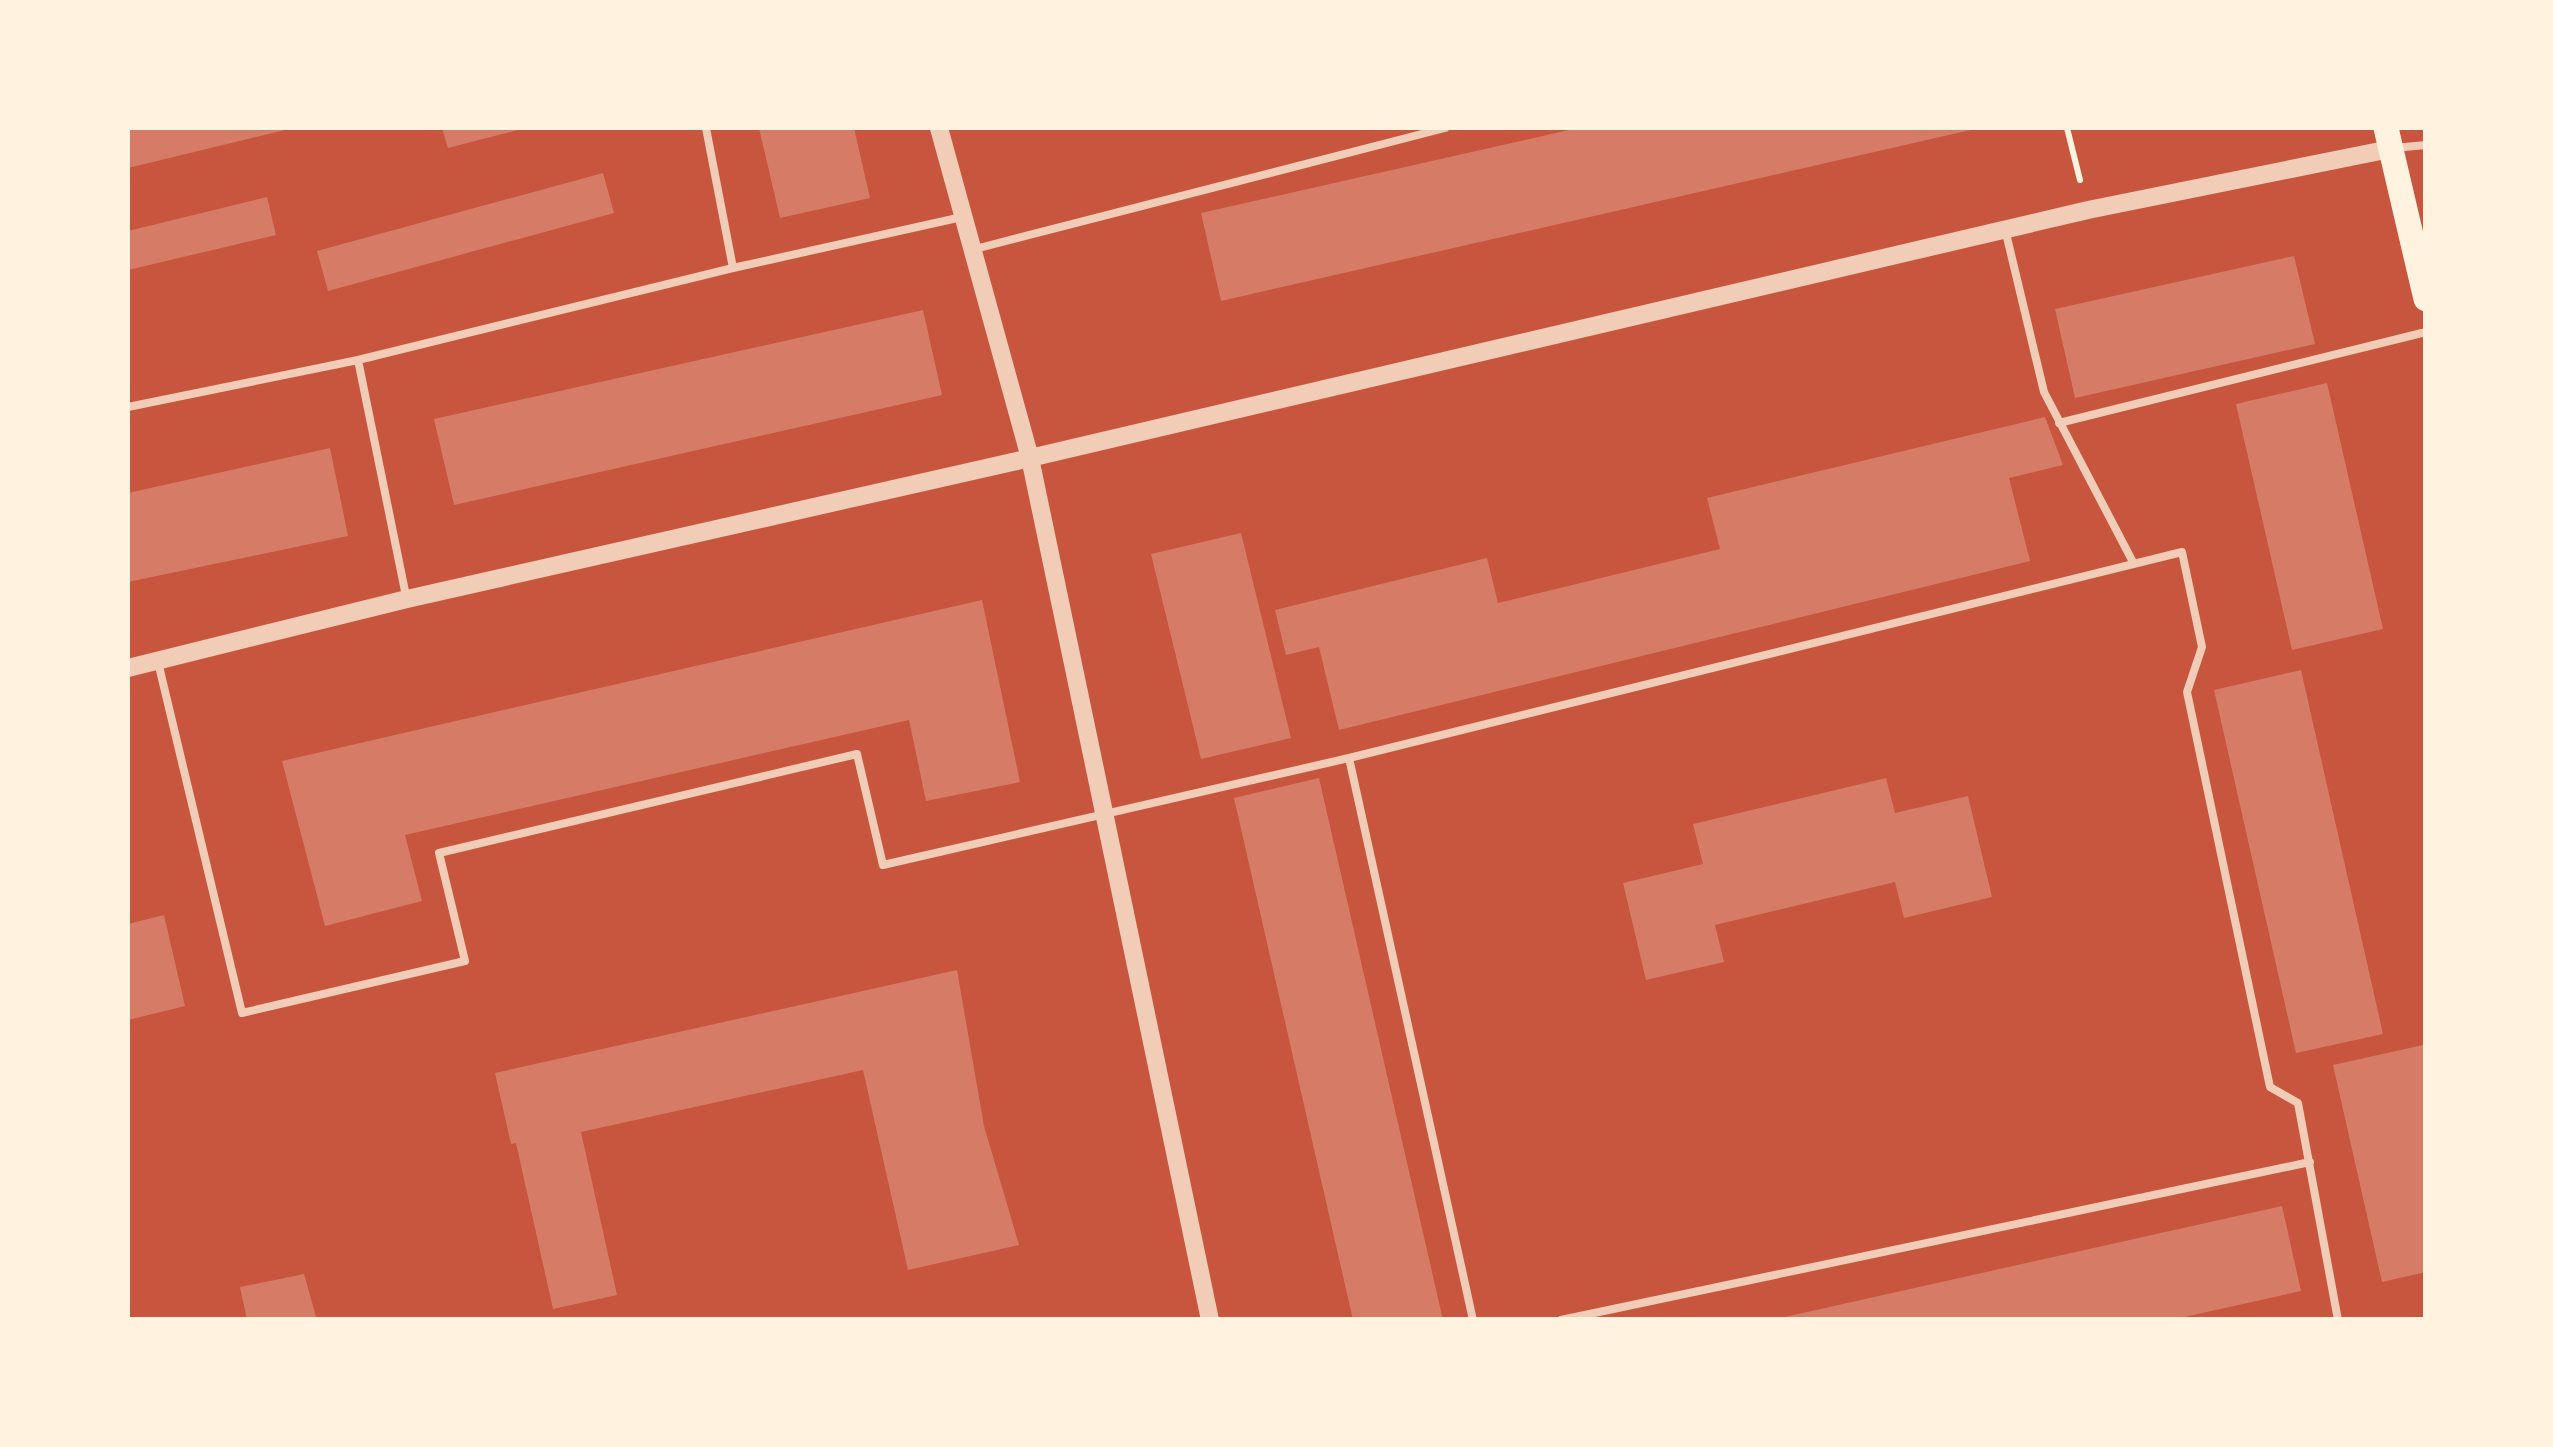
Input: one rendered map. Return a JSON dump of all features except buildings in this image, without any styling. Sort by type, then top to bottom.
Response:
[{"type":"main road","points":[[2388,138],[2426,298]]},
{"type":"street","points":[[939,128],[1030,458],[1210,1320]]},
{"type":"street","points":[[128,668],[407,599],[1030,458],[2388,138]]},
{"type":"lane","points":[[706,128],[733,268]]},
{"type":"lane","points":[[972,250],[1445,128]]},
{"type":"lane","points":[[2388,138],[2426,145]]},
{"type":"lane","points":[[128,407],[358,360],[733,268],[962,217]]},
{"type":"lane","points":[[2004,229],[2044,392],[2134,564]]},
{"type":"lane","points":[[2059,423],[2426,332]]},
{"type":"lane","points":[[358,360],[407,599]]},
{"type":"lane","points":[[157,660],[242,1014],[465,960],[439,854],[856,754],[884,865],[1348,758],[2182,552],[2202,646],[2186,692],[2270,1087],[2298,1103],[2338,1320]]},
{"type":"lane","points":[[1348,758],[1474,1320]]},
{"type":"lane","points":[[1561,1320],[2310,1162]]},
{"type":"path","points":[[2067,128],[2088,210]]}]
